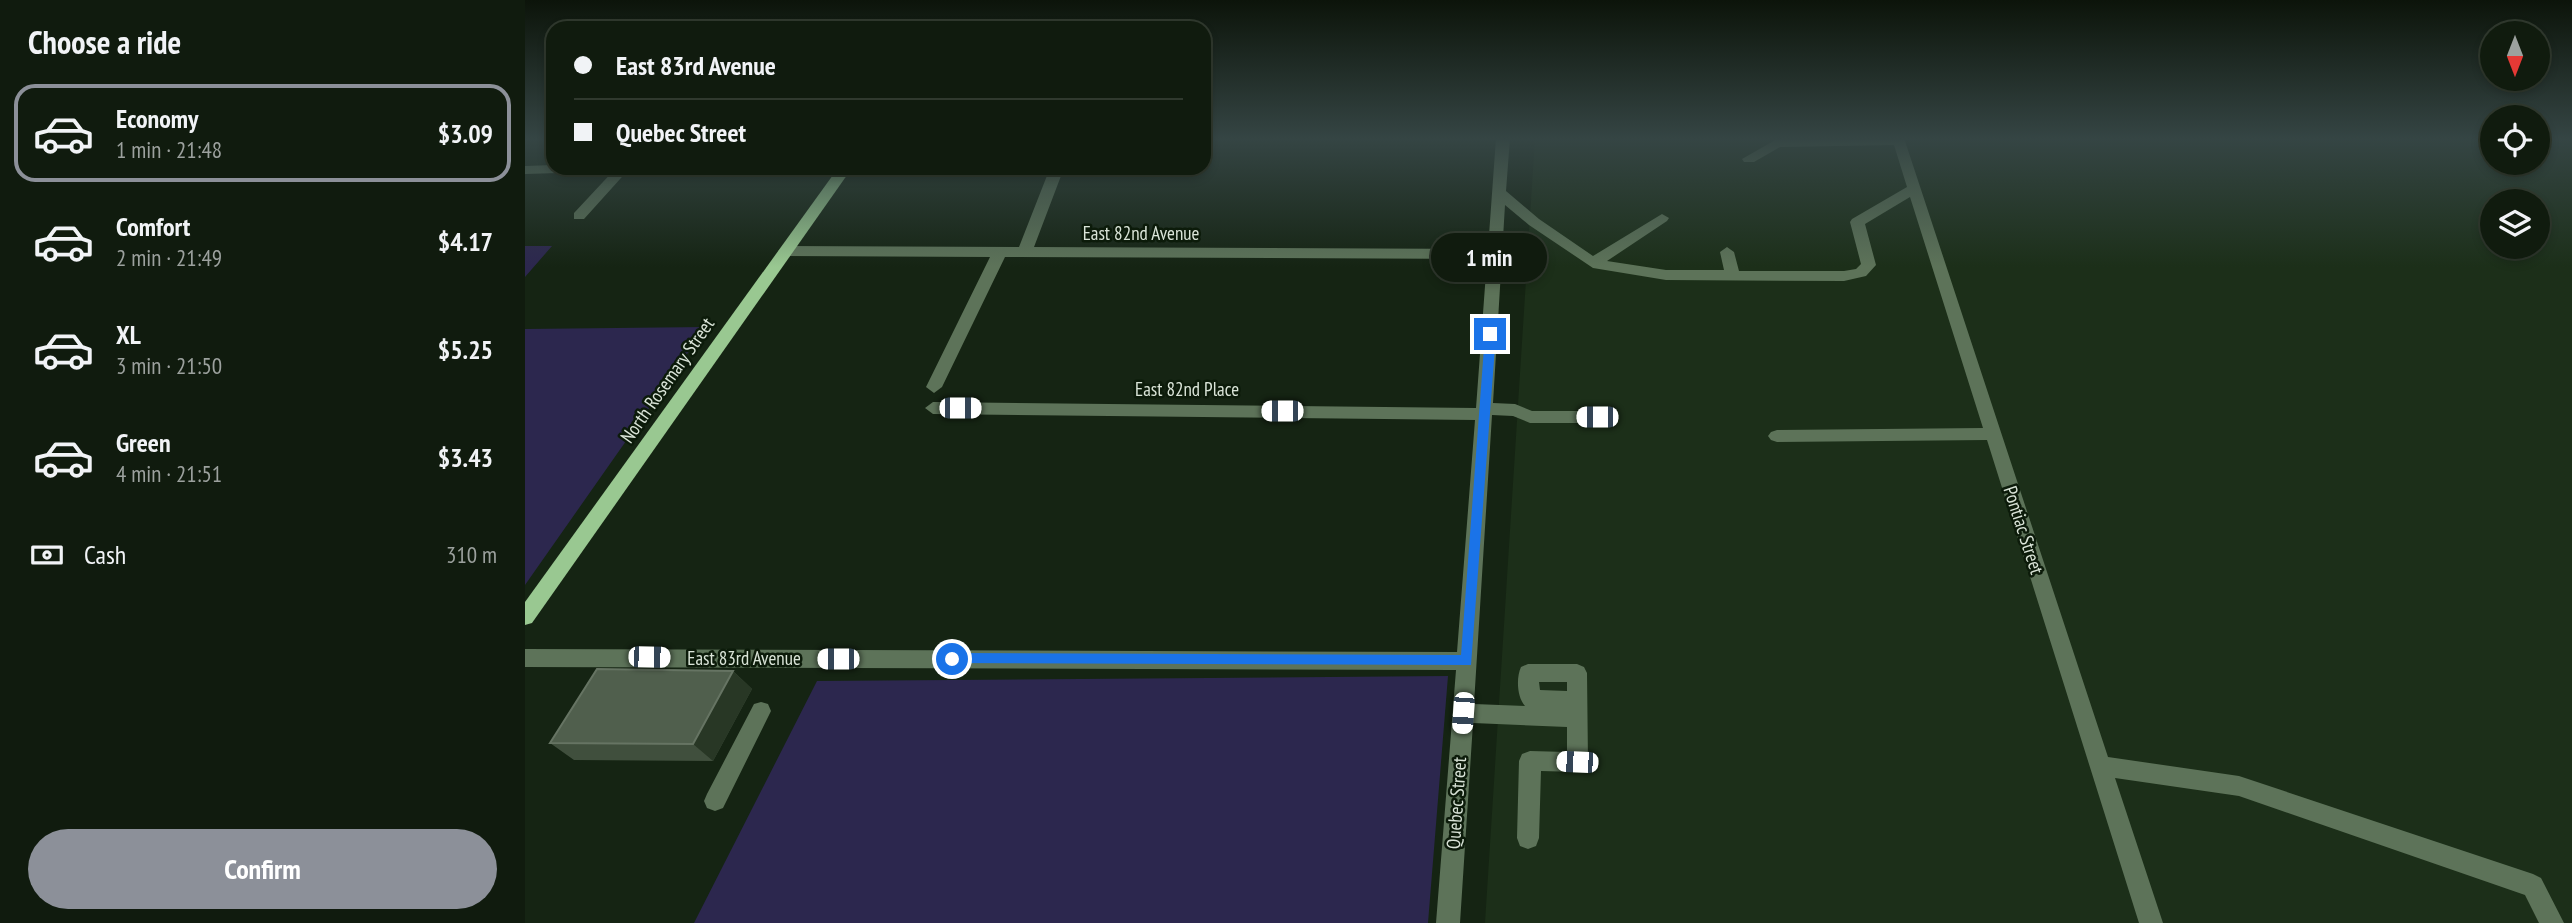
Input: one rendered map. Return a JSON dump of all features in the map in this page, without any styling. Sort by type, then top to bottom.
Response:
[{"type":"main road","name":"North Rosemary Street","points":[[525,617],[836,181]]},
{"type":"street","points":[[579,216],[611,181]]},
{"type":"street","points":[[1024,251],[1052,181]]},
{"type":"street","name":"Quebec Street","points":[[1448,923],[1501,181]]},
{"type":"street","name":"Pontiac Street","points":[[1911,181],[2151,923]]},
{"type":"street","points":[[1500,193],[1534,222],[1593,263],[1666,275],[1844,276],[1861,273],[1869,265],[1857,222],[1914,189]]},
{"type":"street","points":[[1593,263],[1662,218]]},
{"type":"street","name":"East 82nd Avenue","points":[[785,251],[1496,254]]},
{"type":"street","points":[[934,387],[999,251]]},
{"type":"street","points":[[1727,252],[1732,275]]},
{"type":"street","name":"East 82nd Place","points":[[933,408],[1515,411],[1530,417],[1597,417]]},
{"type":"street","points":[[1777,436],[1993,434]]},
{"type":"street","name":"East 83rd Avenue","points":[[525,658],[1467,661]]},
{"type":"street","points":[[1463,713],[1577,709],[1577,762],[1530,761],[1528,838]]},
{"type":"street","points":[[715,801],[761,710]]},
{"type":"street","points":[[2101,766],[2239,786],[2533,886],[2552,923]]},
{"type":"shaded area","points":[[1532,181],[2572,181],[2572,923],[1485,923]]},
{"type":"shaded area","points":[[525,246],[552,246],[525,277]]},
{"type":"shaded area","points":[[706,327],[525,585],[525,329]]},
{"type":"shaded area","points":[[1448,676],[1428,923],[694,923],[817,681]]},
{"type":"building","points":[[597,669],[733,671],[693,744],[550,743]]},
{"type":"route","points":[[952,659],[1467,661],[1490,334]]}]
